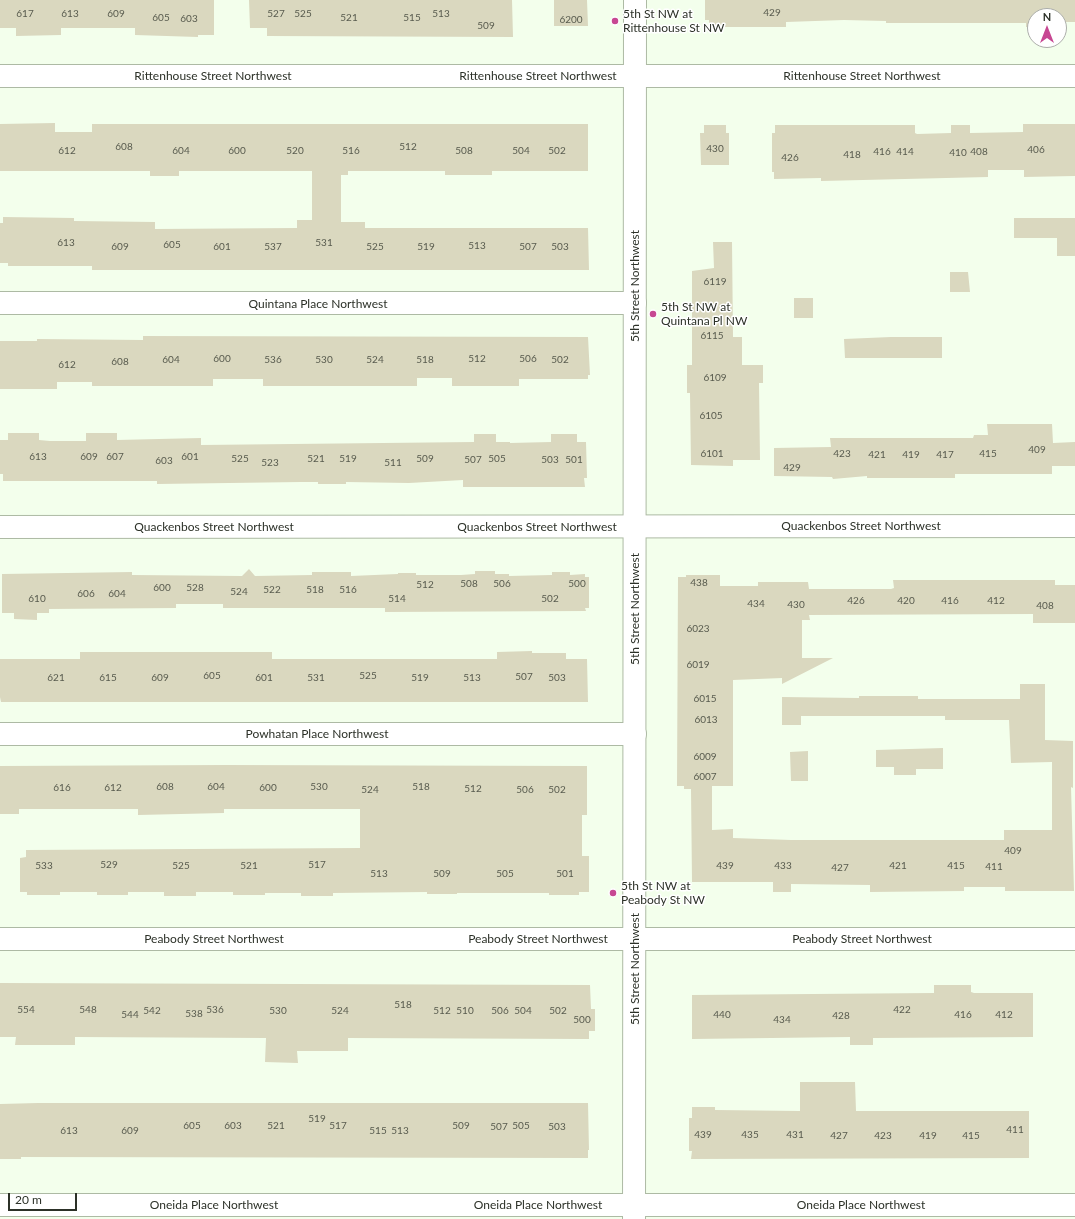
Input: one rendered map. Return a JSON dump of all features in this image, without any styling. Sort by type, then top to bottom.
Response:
[{"type":"street","name":"5th Street Northwest","points":[[634,1212],[635,0]]},
{"type":"street","name":"Rittenhouse Street Northwest","points":[[0,76],[1075,76]]},
{"type":"street","name":"Quintana Place Northwest","points":[[0,303],[635,303]]},
{"type":"street","name":"Quackenbos Street Northwest","points":[[0,527],[1075,526]]},
{"type":"street","name":"Powhatan Place Northwest","points":[[0,734],[635,734]]},
{"type":"street","name":"Peabody Street Northwest","points":[[0,939],[1075,939]]},
{"type":"street","name":"Oneida Place Northwest","points":[[0,1205],[634,1212],[1075,1205]]},
{"type":"building","points":[[0,0],[214,0],[214,35],[198,35],[198,37],[135,35],[135,28],[61,28],[61,35],[16,36],[16,28],[0,28]]},
{"type":"building","points":[[249,0],[512,0],[513,37],[267,36],[267,28],[250,28]]},
{"type":"building","points":[[554,0],[587,0],[588,26],[554,26]]},
{"type":"building","points":[[705,0],[1075,0],[1075,22],[1067,22],[1067,8],[1027,8],[1027,27],[1026,23],[886,23],[886,21],[844,20],[786,22],[786,27],[709,27],[709,20],[705,20]]},
{"type":"building","points":[[55,123],[55,132],[92,132],[92,124],[588,124],[588,171],[492,171],[492,175],[445,175],[445,171],[348,171],[348,175],[341,175],[341,222],[365,222],[365,228],[588,228],[589,270],[92,270],[92,266],[8,266],[8,263],[0,263],[0,223],[3,223],[3,217],[74,218],[74,221],[155,222],[155,229],[297,228],[297,220],[312,220],[312,171],[179,171],[179,176],[150,176],[150,171],[0,171],[0,124]]},
{"type":"building","points":[[1023,124],[1075,124],[1075,176],[1024,177],[1024,170],[988,170],[988,177],[821,181],[821,178],[774,179],[774,172],[772,172],[772,133],[775,133],[775,125],[915,125],[915,133],[917,134],[951,133],[951,125],[970,125],[970,133],[1023,132]]},
{"type":"building","points":[[704,125],[726,125],[726,133],[729,133],[729,165],[701,165],[700,133],[704,133]]},
{"type":"building","points":[[1014,218],[1075,218],[1075,256],[1057,256],[1057,238],[1014,238]]},
{"type":"building","points":[[713,242],[732,242],[733,337],[742,337],[742,365],[763,365],[763,383],[759,383],[760,460],[733,460],[733,466],[691,465],[690,393],[687,393],[687,365],[692,365],[692,271],[714,268]]},
{"type":"building","points":[[950,272],[968,272],[970,292],[950,292]]},
{"type":"building","points":[[794,298],[813,298],[813,318],[794,318]]},
{"type":"building","points":[[143,336],[588,337],[590,375],[588,375],[588,379],[519,379],[519,386],[452,386],[452,378],[417,378],[417,386],[263,386],[263,379],[213,379],[213,386],[92,386],[92,382],[57,382],[57,389],[0,389],[0,341],[37,341],[37,339],[143,340]]},
{"type":"building","points":[[942,337],[942,358],[845,358],[844,339]]},
{"type":"building","points":[[987,424],[1052,424],[1053,443],[1075,442],[1075,466],[1052,466],[1052,474],[955,474],[955,478],[867,478],[867,476],[833,479],[832,477],[774,476],[774,448],[831,447],[830,438],[973,438],[974,435],[988,435]]},
{"type":"building","points":[[8,433],[39,433],[39,440],[50,441],[86,441],[86,433],[117,433],[117,440],[201,438],[201,445],[474,442],[474,434],[496,434],[496,442],[551,442],[551,434],[577,434],[577,442],[586,442],[587,478],[584,478],[585,487],[463,487],[463,480],[409,483],[346,482],[346,484],[318,484],[318,482],[157,484],[157,481],[3,481],[3,474],[0,474],[0,440],[8,440]]},
{"type":"building","points":[[249,569],[255,576],[312,575],[312,572],[351,572],[351,576],[398,573],[416,573],[416,575],[461,575],[475,574],[475,571],[495,571],[495,574],[509,574],[509,576],[552,575],[552,572],[570,572],[570,575],[585,574],[585,577],[589,577],[589,608],[585,608],[586,611],[385,612],[385,608],[223,608],[223,604],[176,604],[176,608],[49,609],[49,613],[37,613],[37,620],[14,619],[14,613],[2,613],[2,574],[132,572],[132,575],[242,576]]},
{"type":"building","points":[[686,575],[720,575],[720,586],[758,586],[758,582],[808,582],[809,589],[891,589],[894,588],[893,580],[1055,580],[1055,585],[1075,585],[1075,623],[1033,623],[1033,614],[809,615],[810,620],[802,620],[802,658],[833,658],[782,684],[782,678],[733,680],[733,786],[712,786],[712,830],[733,829],[733,838],[791,840],[1004,840],[1004,830],[1052,830],[1052,762],[1011,763],[1009,720],[945,720],[945,716],[801,716],[801,725],[782,725],[782,697],[859,698],[859,696],[918,696],[918,699],[1020,699],[1020,684],[1045,684],[1045,740],[1073,741],[1073,788],[1071,787],[1074,891],[1005,891],[1005,887],[964,887],[964,891],[870,892],[870,885],[791,884],[791,892],[773,892],[773,882],[692,882],[691,789],[684,789],[684,786],[677,786],[678,577],[686,577]]},
{"type":"building","points":[[532,651],[532,653],[566,653],[566,659],[587,659],[588,702],[1,702],[0,697],[0,659],[80,659],[80,652],[272,652],[272,659],[497,659],[497,652]]},
{"type":"building","points":[[943,748],[943,769],[916,769],[916,775],[894,775],[894,767],[876,767],[876,750]]},
{"type":"building","points":[[808,751],[808,781],[791,781],[790,752]]},
{"type":"building","points":[[0,766],[587,766],[587,815],[582,815],[582,856],[589,856],[589,892],[579,892],[579,895],[549,895],[549,893],[427,894],[427,892],[333,893],[333,896],[301,896],[301,893],[233,895],[233,892],[196,892],[196,896],[164,896],[164,892],[128,892],[128,895],[97,895],[97,892],[60,892],[60,895],[27,895],[27,892],[20,892],[20,858],[26,857],[26,850],[360,848],[360,809],[224,809],[224,813],[138,815],[138,809],[19,809],[19,814],[0,814]]},
{"type":"building","points":[[0,983],[590,985],[591,1009],[595,1009],[595,1031],[589,1031],[589,1039],[348,1038],[348,1051],[297,1051],[298,1063],[265,1062],[266,1038],[75,1037],[75,1045],[15,1045],[16,1037],[0,1037]]},
{"type":"building","points":[[934,985],[971,985],[971,992],[974,993],[1033,993],[1033,1037],[873,1038],[873,1045],[850,1045],[850,1037],[692,1039],[692,995],[934,993]]},
{"type":"building","points":[[800,1082],[855,1082],[856,1111],[1029,1111],[1029,1158],[691,1159],[692,1151],[689,1151],[689,1118],[692,1118],[692,1107],[715,1107],[715,1110],[800,1111]]},
{"type":"building","points":[[588,1103],[589,1150],[588,1158],[21,1157],[21,1159],[0,1159],[0,1104]]},
{"type":"place","name":"5th St NW at Rittenhouse St NW","points":[[615,21]]},
{"type":"place","name":"5th St NW at Quintana Pl NW","points":[[653,314]]},
{"type":"place","name":"5th St NW at Peabody St NW","points":[[613,893]]}]
